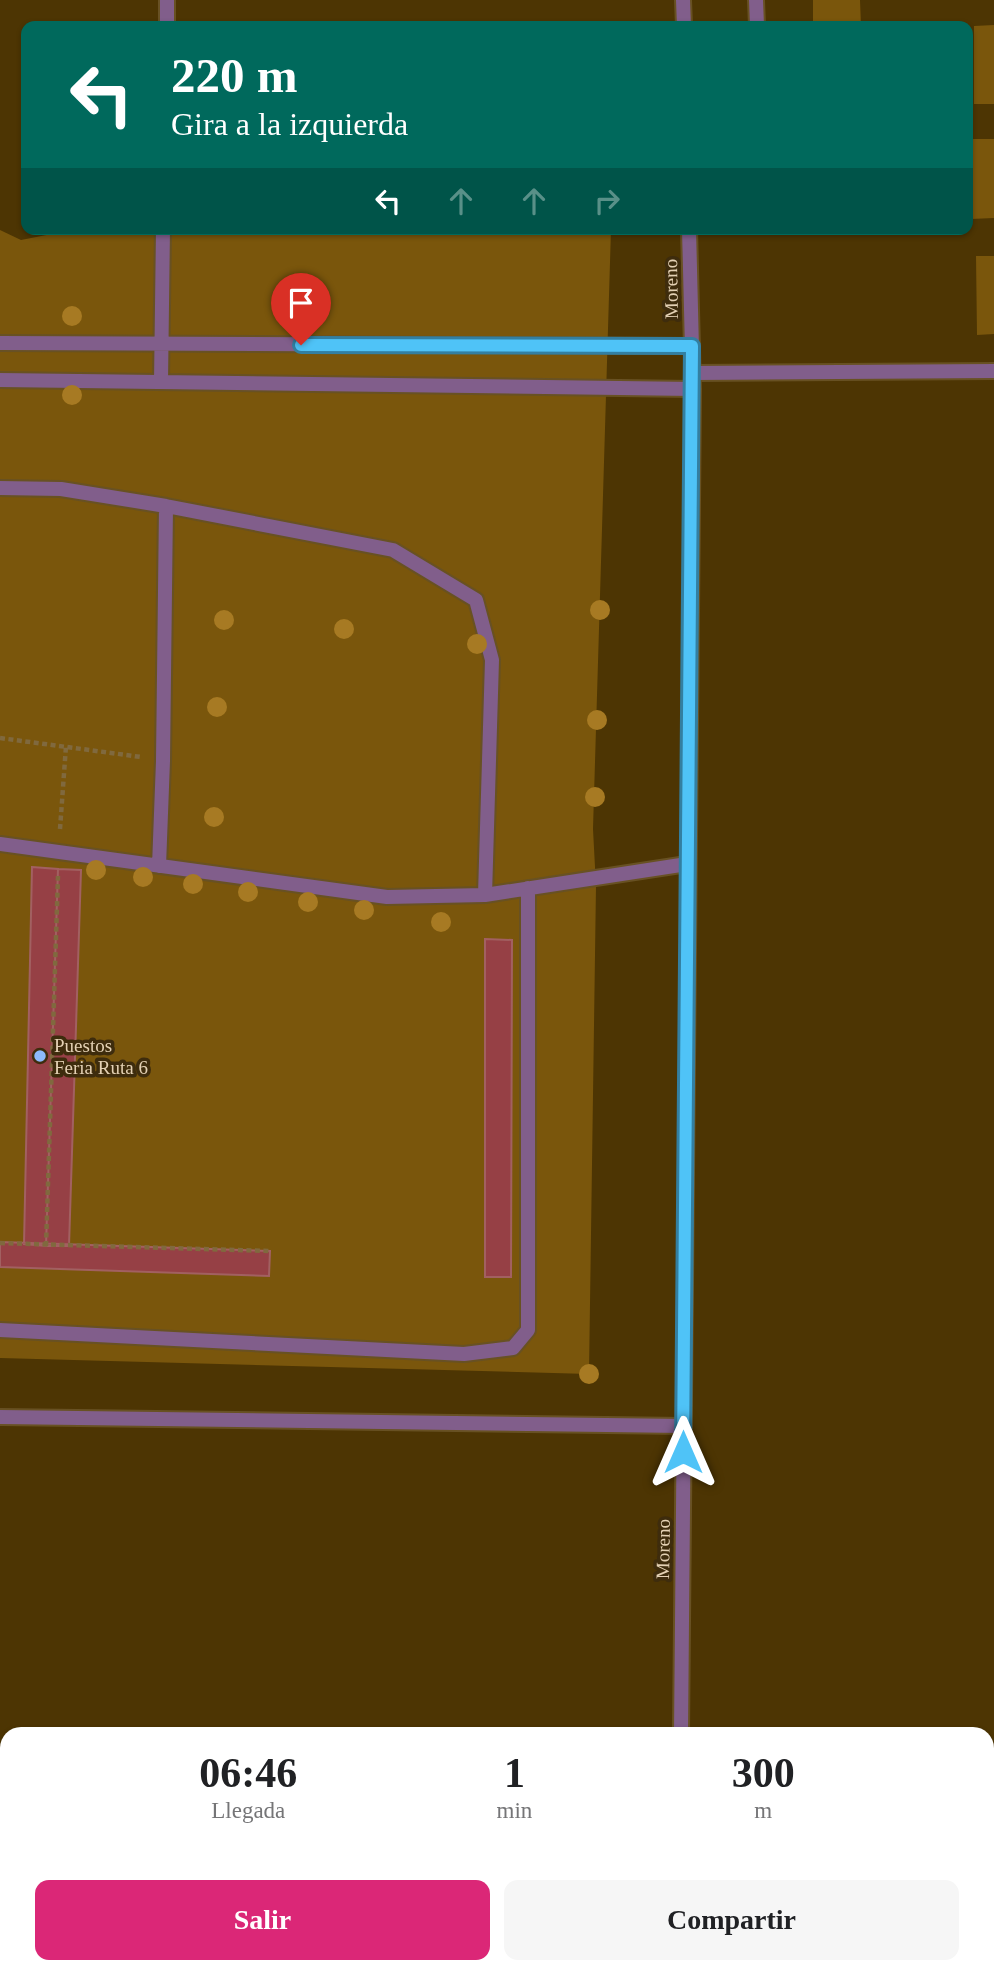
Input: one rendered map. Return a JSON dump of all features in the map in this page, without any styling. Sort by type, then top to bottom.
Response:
[{"type":"street","points":[[167,0],[167,21]]},
{"type":"street","points":[[683,0],[684,21]]},
{"type":"street","points":[[756,0],[757,21]]},
{"type":"street","points":[[161,382],[163,235]]},
{"type":"street","name":"Moreno","points":[[681,1727],[693,389],[689,235]]},
{"type":"street","points":[[0,344],[692,346]]},
{"type":"street","points":[[693,373],[994,371]]},
{"type":"street","points":[[0,380],[693,389]]},
{"type":"street","points":[[0,488],[61,489],[166,506],[393,550],[476,600],[492,660],[485,895]]},
{"type":"street","points":[[159,866],[166,506]]},
{"type":"street","points":[[0,844],[387,897],[485,895],[687,864]]},
{"type":"street","points":[[0,1330],[464,1354],[513,1348],[528,1330],[528,888]]},
{"type":"street","points":[[0,1417],[684,1426]]},
{"type":"path","points":[[0,738],[163,761]]},
{"type":"path","points":[[46,1246],[59,852],[66,746]]},
{"type":"path","points":[[0,1243],[270,1251]]},
{"type":"shaded area","points":[[813,0],[860,0],[861,21],[813,21]]},
{"type":"shaded area","points":[[994,25],[994,104],[974,104],[974,26]]},
{"type":"shaded area","points":[[973,139],[994,139],[994,218],[973,219]]},
{"type":"shaded area","points":[[0,230],[21,240],[46,235],[611,235],[593,829],[596,886],[589,1374],[0,1358]]},
{"type":"shaded area","points":[[976,256],[994,256],[994,334],[977,335]]},
{"type":"building","name":"Puestos Feria Ruta 6","points":[[32,867],[58,869],[46,1246],[24,1244]]},
{"type":"building","name":"Puestos Feria Ruta 6","points":[[58,869],[81,870],[69,1246],[46,1246]]},
{"type":"building","points":[[485,939],[512,940],[511,1277],[485,1277]]},
{"type":"building","points":[[0,1242],[270,1251],[269,1276],[0,1267]]},
{"type":"place","name":"Puestos Feria Ruta 6","points":[[40,1056]]},
{"type":"route","points":[[301,345],[692,346],[683,1452]]}]
